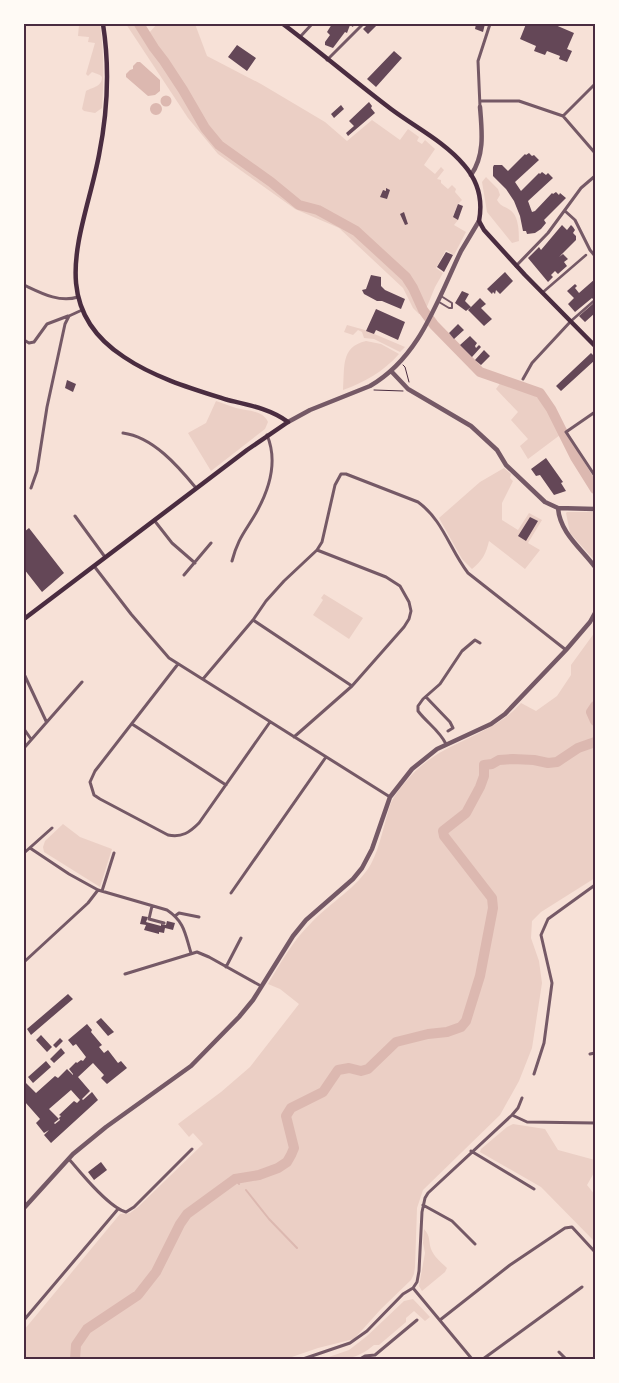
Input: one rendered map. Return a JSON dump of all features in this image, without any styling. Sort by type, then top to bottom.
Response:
[{"type":"main road","points":[[24,620],[196,488],[267,435],[288,422],[272,412],[196,389],[149,372],[104,342],[91,327],[82,310],[74,273],[77,248],[100,154],[107,97],[108,65],[104,24]]},
{"type":"main road","points":[[282,24],[359,85],[454,154],[471,175],[481,200],[482,210],[479,221],[487,233],[516,266],[595,346]]},
{"type":"street","points":[[300,37],[312,24]]},
{"type":"street","points":[[327,60],[363,24]]},
{"type":"street","points":[[471,175],[476,168],[481,150],[482,134],[478,61],[490,24]]},
{"type":"street","points":[[563,116],[595,84]]},
{"type":"street","points":[[480,101],[519,101],[563,116],[595,153]]},
{"type":"street","points":[[516,266],[548,233],[581,188],[595,176]]},
{"type":"street","points":[[565,211],[575,220],[595,256]]},
{"type":"street","points":[[288,422],[310,410],[370,386],[400,362],[417,342],[441,296],[462,249],[479,221]]},
{"type":"street","points":[[542,293],[586,255]]},
{"type":"street","points":[[24,285],[54,298],[64,300],[78,297]]},
{"type":"street","points":[[523,379],[532,363],[595,300]]},
{"type":"street","points":[[24,340],[29,343],[34,342],[47,324],[82,310]]},
{"type":"street","points":[[31,488],[37,472],[47,407],[65,324],[69,316]]},
{"type":"street","points":[[390,371],[408,389],[470,426],[497,450],[506,465],[545,502],[558,508],[595,509]]},
{"type":"street","points":[[595,412],[566,432],[595,476]]},
{"type":"street","points":[[123,433],[130,434],[148,443],[180,468],[196,488]]},
{"type":"street","points":[[232,561],[240,538],[256,514],[269,482],[272,459],[271,444],[267,435]]},
{"type":"street","points":[[203,679],[253,620],[266,601],[317,550],[322,542],[335,485],[341,474],[353,475],[418,502],[426,508],[437,520],[460,563],[468,572],[566,650]]},
{"type":"street","points":[[558,508],[559,518],[569,536],[595,567]]},
{"type":"street","points":[[76,516],[106,558]]},
{"type":"street","points":[[154,520],[172,543],[195,563]]},
{"type":"street","points":[[184,575],[211,543]]},
{"type":"street","points":[[294,737],[352,686],[404,627],[411,611],[409,602],[395,581],[317,550]]},
{"type":"street","points":[[94,566],[160,649],[178,664],[390,797]]},
{"type":"street","points":[[24,1208],[68,1158],[106,1127],[191,1066],[239,1017],[280,955],[306,920],[353,879],[362,868],[372,849],[390,797],[419,763],[446,744],[500,718],[566,650],[590,622],[595,613]]},
{"type":"street","points":[[253,620],[352,686]]},
{"type":"street","points":[[446,744],[442,735],[418,711],[418,706],[448,674],[462,652],[475,640],[480,644]]},
{"type":"street","points":[[178,664],[95,772],[90,782],[94,795],[100,799],[168,835],[176,836],[191,831],[270,722]]},
{"type":"street","points":[[24,674],[46,721]]},
{"type":"street","points":[[24,748],[82,682]]},
{"type":"street","points":[[426,697],[450,722],[453,728],[448,731]]},
{"type":"street","points":[[132,724],[226,785]]},
{"type":"street","points":[[24,729],[31,739]]},
{"type":"street","points":[[230,894],[326,757]]},
{"type":"street","points":[[24,853],[52,828]]},
{"type":"street","points":[[30,848],[69,874],[100,891],[166,910],[183,925],[192,953]]},
{"type":"street","points":[[24,962],[100,891],[114,853]]},
{"type":"street","points":[[534,1074],[544,1043],[552,983],[541,935],[548,919],[595,885]]},
{"type":"street","points":[[152,906],[149,918],[164,923]]},
{"type":"street","points":[[175,916],[179,913],[199,917]]},
{"type":"street","points":[[226,966],[241,938]]},
{"type":"street","points":[[125,974],[192,953],[202,953],[261,986]]},
{"type":"street","points":[[590,1054],[595,1054]]},
{"type":"street","points":[[303,1359],[350,1343],[367,1331],[403,1294],[413,1288],[417,1282],[419,1271],[423,1205],[428,1193],[471,1151],[512,1115],[518,1108],[522,1098]]},
{"type":"street","points":[[512,1115],[527,1122],[595,1123]]},
{"type":"street","points":[[68,1158],[91,1184],[118,1209],[126,1212],[134,1207],[192,1149]]},
{"type":"street","points":[[471,1151],[534,1189]]},
{"type":"street","points":[[423,1205],[452,1221],[476,1244]]},
{"type":"street","points":[[24,1320],[118,1209]]},
{"type":"street","points":[[440,1320],[510,1265],[565,1228],[572,1227],[595,1252]]},
{"type":"street","points":[[483,1359],[582,1287]]},
{"type":"street","points":[[413,1288],[472,1359]]},
{"type":"street","points":[[360,1359],[375,1354],[417,1320]]},
{"type":"street","points":[[559,1352],[566,1359]]},
{"type":"street","points":[[375,1354],[378,1359]]},
{"type":"lane","points":[[438,302],[452,308],[452,302],[441,296]]},
{"type":"path","points":[[400,362],[405,367],[413,392]]},
{"type":"path","points":[[370,386],[374,390],[392,389],[413,392]]},
{"type":"shaded area","points":[[100,24],[103,56],[103,97],[102,108],[95,113],[82,109],[86,91],[99,85],[102,80],[100,75],[92,72],[88,76],[86,74],[95,43],[88,42],[89,37],[78,36],[79,25]]},
{"type":"shaded area","points":[[126,24],[142,24],[149,33],[157,24],[195,24],[207,56],[261,84],[325,122],[347,141],[372,120],[400,140],[408,129],[419,137],[417,141],[422,144],[425,140],[435,149],[424,165],[435,174],[441,167],[444,170],[437,179],[441,180],[441,183],[448,189],[452,185],[456,189],[455,192],[462,200],[458,204],[453,216],[458,220],[454,225],[466,232],[454,255],[446,250],[436,268],[443,273],[424,314],[419,314],[413,308],[403,288],[339,228],[295,209],[218,154],[188,118]]},
{"type":"shaded area","points":[[137,62],[140,62],[160,80],[160,91],[155,95],[148,96],[126,77],[126,74],[133,69]]},
{"type":"shaded area","points":[[166,95],[172,101],[166,107],[160,101]]},
{"type":"shaded area","points":[[156,103],[162,109],[156,115],[150,109]]},
{"type":"shaded area","points":[[486,177],[498,189],[500,195],[497,200],[515,216],[518,224],[519,241],[512,243],[487,212],[482,182]]},
{"type":"shaded area","points":[[347,325],[365,330],[405,347],[400,352],[374,339],[364,338],[362,332],[358,330],[353,335],[344,332]]},
{"type":"shaded area","points":[[366,341],[381,344],[399,354],[373,376],[343,390],[344,366],[348,353],[358,344]]},
{"type":"shaded area","points":[[501,382],[525,390],[539,399],[549,413],[560,435],[528,459],[520,446],[528,439],[511,420],[518,412],[496,389]]},
{"type":"shaded area","points":[[216,401],[259,413],[268,422],[265,429],[211,471],[188,433],[206,423]]},
{"type":"shaded area","points":[[504,468],[511,474],[510,478],[513,481],[502,503],[502,520],[518,530],[529,513],[542,520],[528,543],[540,550],[525,569],[489,541],[483,557],[472,569],[462,559],[439,518],[480,482]]},
{"type":"shaded area","points":[[567,512],[595,512],[595,561],[570,533]]},
{"type":"shaded area","points":[[324,594],[363,618],[349,639],[313,615],[323,600],[321,598]]},
{"type":"shaded area","points":[[595,632],[595,878],[541,912],[532,921],[531,938],[539,961],[542,983],[532,1048],[519,1081],[500,1115],[423,1190],[417,1208],[415,1267],[411,1280],[354,1339],[318,1348],[286,1359],[24,1359],[24,1330],[120,1214],[130,1213],[138,1207],[203,1144],[193,1133],[189,1137],[178,1124],[221,1092],[250,1067],[299,1004],[280,989],[268,984],[288,951],[305,929],[365,873],[377,849],[391,803],[400,788],[432,758],[498,722],[521,703],[536,711],[557,696],[571,675],[571,665]]},
{"type":"shaded area","points":[[63,824],[80,837],[112,849],[100,887],[44,852],[45,841]]},
{"type":"shaded area","points":[[513,1124],[545,1129],[558,1150],[595,1160],[595,1171],[587,1185],[595,1195],[595,1242],[541,1187],[480,1152],[481,1149]]},
{"type":"shaded area","points":[[424,1229],[432,1252],[447,1268],[445,1272],[422,1291],[419,1286],[425,1253],[423,1243]]},
{"type":"shaded area","points":[[413,1299],[430,1317],[425,1321],[414,1311],[406,1318],[406,1322],[379,1345],[374,1345],[362,1354],[350,1358],[323,1359],[349,1350],[367,1336],[404,1301]]},
{"type":"building","points":[[332,24],[354,24],[353,27],[350,25],[347,33],[345,32],[333,48],[325,45],[330,35],[327,32]]},
{"type":"building","points":[[368,24],[378,24],[368,34],[363,29]]},
{"type":"building","points":[[476,24],[485,24],[483,32],[475,29]]},
{"type":"building","points":[[526,24],[553,24],[574,33],[567,49],[572,51],[567,62],[559,59],[560,56],[547,51],[545,55],[534,51],[536,46],[520,39]]},
{"type":"building","points":[[237,45],[256,58],[247,71],[228,57]]},
{"type":"building","points":[[394,51],[402,58],[376,87],[367,79]]},
{"type":"building","points":[[369,102],[375,113],[348,136],[346,133],[354,126],[349,121]]},
{"type":"building","points":[[341,105],[344,109],[334,118],[331,114]]},
{"type":"building","points":[[529,153],[539,160],[515,182],[521,191],[539,173],[542,172],[546,175],[548,173],[553,178],[528,201],[532,212],[552,193],[556,192],[559,195],[560,193],[566,198],[544,220],[546,223],[541,229],[535,233],[527,234],[526,231],[523,231],[514,201],[506,189],[493,176],[493,167],[494,165],[502,165],[508,171],[525,154]]},
{"type":"building","points":[[386,188],[390,190],[387,199],[380,197],[383,190],[386,191]]},
{"type":"building","points":[[458,204],[463,206],[458,220],[453,217]]},
{"type":"building","points":[[404,212],[408,224],[405,225],[400,214]]},
{"type":"building","points":[[562,225],[567,230],[571,225],[573,227],[576,240],[559,257],[563,254],[568,259],[564,262],[567,266],[558,274],[555,271],[551,275],[553,277],[548,282],[528,258],[539,247],[541,250]]},
{"type":"building","points":[[446,252],[453,255],[444,272],[437,267]]},
{"type":"building","points":[[505,272],[513,281],[500,294],[496,290],[495,294],[493,292],[492,294],[487,289]]},
{"type":"building","points":[[371,275],[381,277],[381,286],[385,290],[405,299],[401,309],[382,301],[377,301],[364,294],[362,290],[366,289]]},
{"type":"building","points":[[595,279],[595,297],[575,312],[568,304],[574,298],[567,291],[575,284],[577,286],[575,288],[579,293]]},
{"type":"building","points":[[462,291],[469,294],[465,301],[471,307],[466,311],[455,303]]},
{"type":"building","points":[[480,298],[486,304],[481,308],[492,319],[484,326],[468,310]]},
{"type":"building","points":[[595,302],[595,313],[585,322],[579,316]]},
{"type":"building","points":[[376,309],[405,322],[398,340],[376,330],[374,334],[366,331]]},
{"type":"building","points":[[458,324],[464,330],[454,339],[449,333]]},
{"type":"building","points":[[470,336],[477,343],[476,348],[479,345],[481,347],[472,357],[460,345]]},
{"type":"building","points":[[484,350],[490,356],[481,365],[475,360]]},
{"type":"building","points":[[591,353],[595,360],[561,391],[556,386]]},
{"type":"building","points":[[67,380],[76,384],[73,392],[65,388]]},
{"type":"building","points":[[546,458],[563,482],[561,483],[566,491],[554,495],[540,475],[536,476],[531,469]]},
{"type":"building","points":[[530,517],[538,521],[526,541],[518,536]]},
{"type":"building","points":[[29,528],[64,573],[42,592],[24,569],[24,532]]},
{"type":"building","points":[[142,916],[148,917],[146,922],[161,926],[161,924],[166,925],[167,921],[175,923],[173,930],[165,928],[164,933],[159,932],[159,934],[144,930],[146,925],[140,924]]},
{"type":"building","points":[[68,994],[73,999],[31,1035],[27,1029]]},
{"type":"building","points":[[101,1018],[114,1032],[108,1036],[96,1022]]},
{"type":"building","points":[[87,1024],[102,1045],[99,1047],[104,1053],[108,1050],[118,1063],[121,1061],[127,1068],[107,1084],[101,1078],[104,1075],[93,1063],[78,1077],[90,1091],[82,1099],[92,1092],[98,1100],[51,1143],[44,1135],[49,1130],[44,1133],[36,1123],[40,1119],[25,1102],[24,1104],[24,1083],[36,1093],[55,1076],[58,1078],[67,1069],[73,1075],[69,1069],[76,1062],[83,1061],[86,1057],[76,1044],[73,1046],[68,1040]],"holes":[[[71,1090],[80,1100],[77,1103],[74,1101],[59,1115],[61,1116],[60,1120],[54,1123],[59,1119],[49,1109]]]},
{"type":"building","points":[[41,1035],[52,1047],[47,1052],[36,1040]]},
{"type":"building","points":[[60,1038],[63,1041],[56,1048],[53,1045]]},
{"type":"building","points":[[61,1048],[65,1053],[54,1063],[50,1059]]},
{"type":"building","points":[[46,1061],[51,1067],[33,1083],[28,1077]]},
{"type":"building","points":[[101,1162],[107,1170],[94,1180],[88,1172]]},
{"type":"waterway","points":[[139,24],[183,90],[205,128],[219,145],[271,182],[299,205],[318,210],[356,231],[406,277],[423,310],[434,325],[480,372],[540,393],[551,409],[575,457],[595,489]]},
{"type":"waterway","points":[[595,706],[591,712],[595,721]]},
{"type":"waterway","points":[[75,1359],[76,1345],[87,1329],[138,1295],[156,1272],[187,1214],[235,1179],[259,1175],[278,1168],[287,1162],[294,1148],[286,1116],[291,1108],[323,1092],[338,1070],[349,1068],[361,1071],[368,1069],[396,1042],[428,1034],[447,1032],[461,1027],[466,1021],[480,976],[493,908],[492,898],[444,836],[443,831],[466,813],[480,787],[484,776],[484,765],[492,764],[499,760],[513,759],[548,763],[557,762],[578,748],[595,742]]},
{"type":"waterway","points":[[235,1179],[239,1184]]},
{"type":"waterway","points":[[246,1190],[269,1219],[297,1248]]}]
